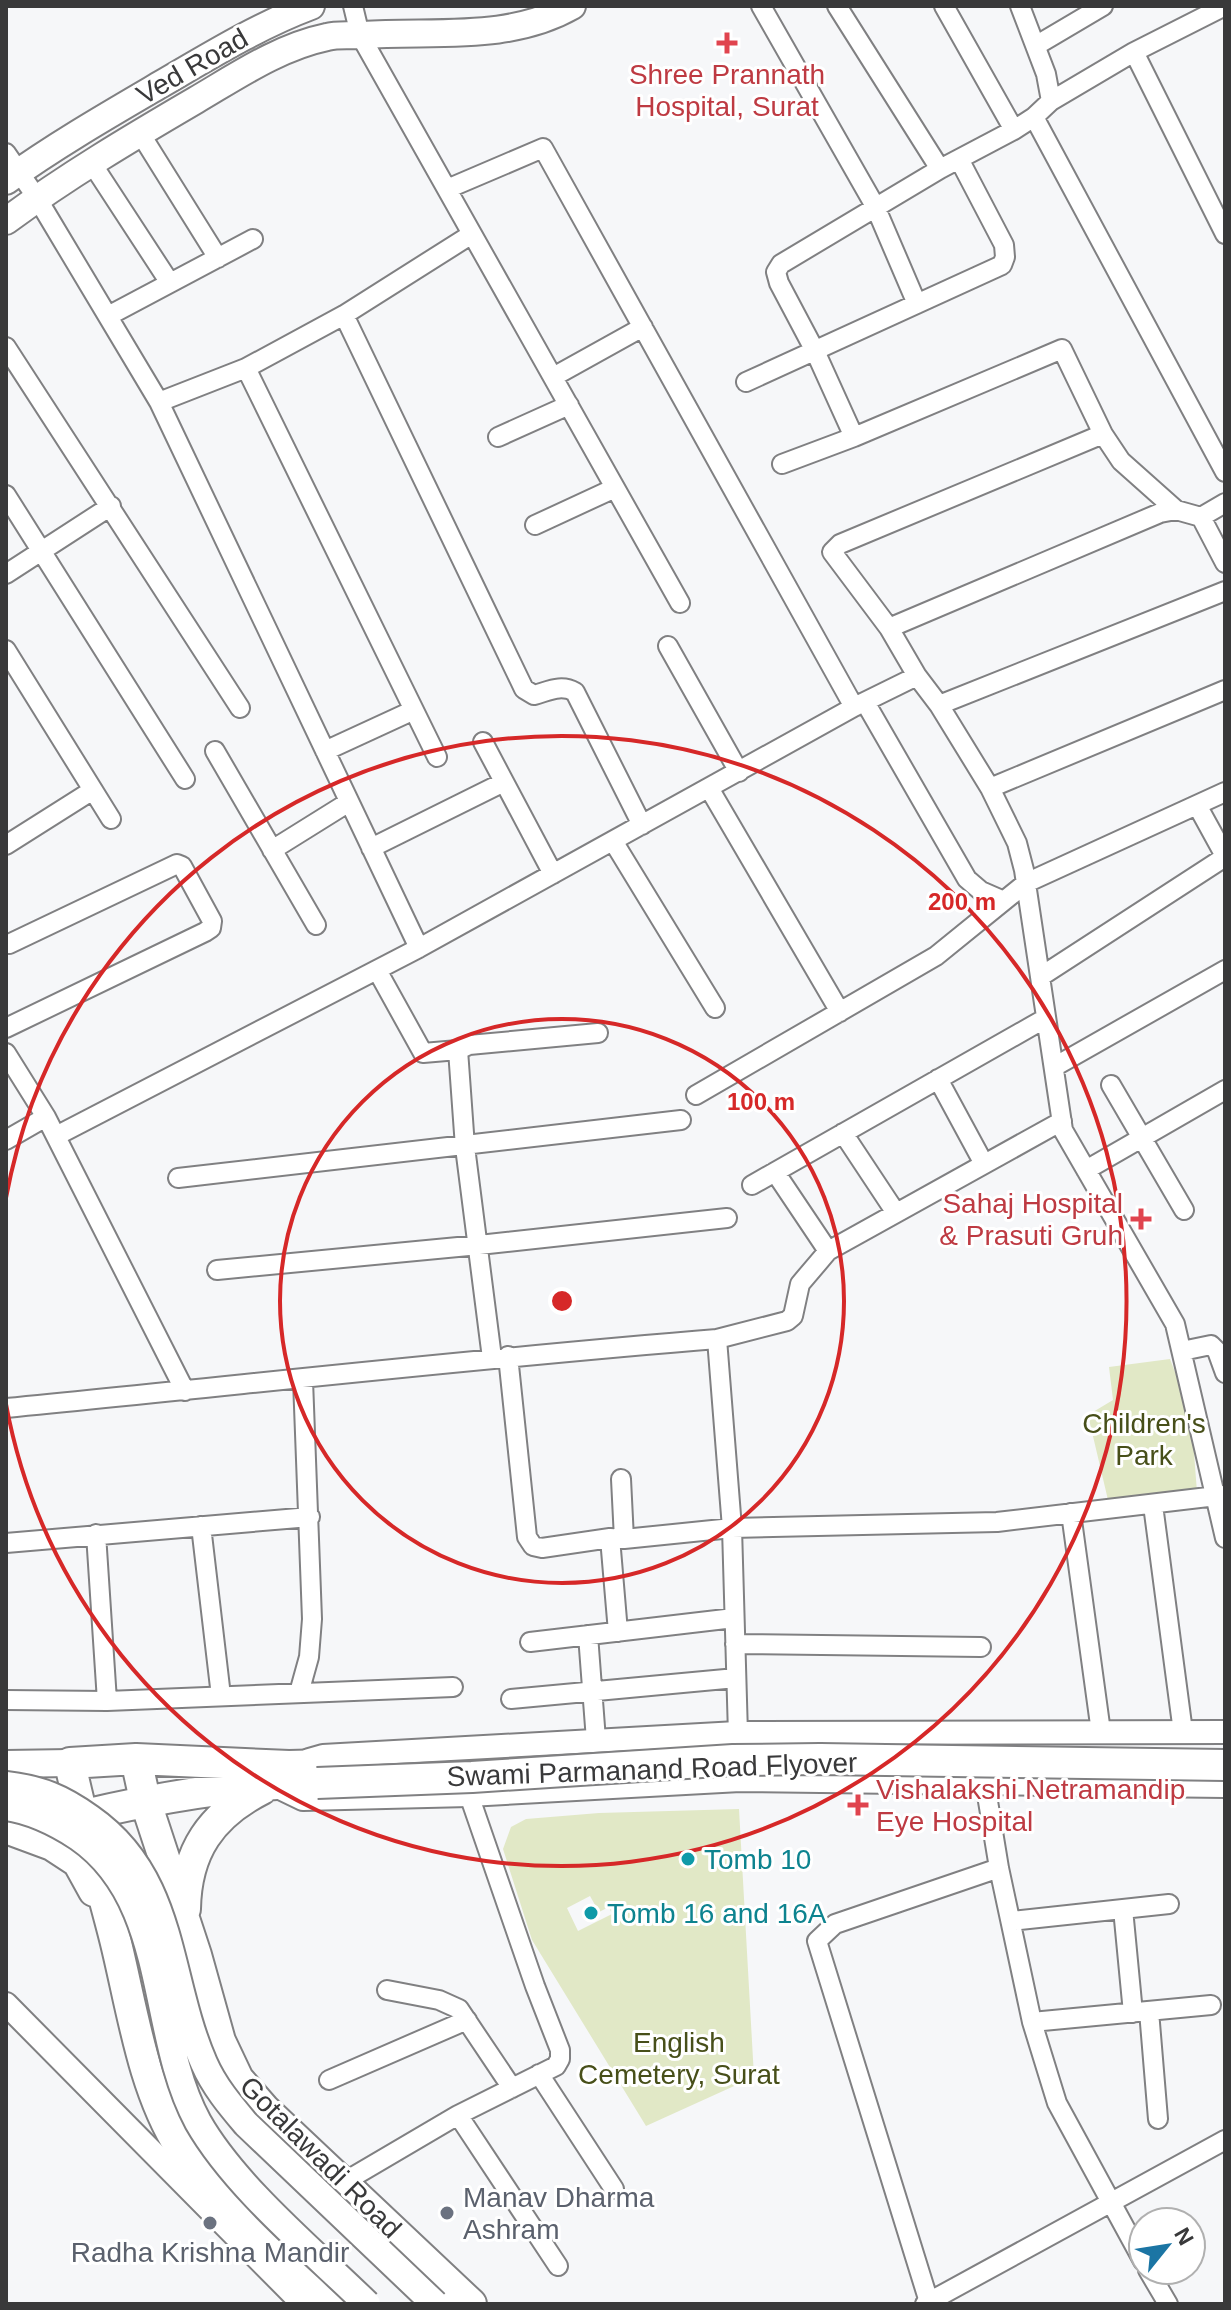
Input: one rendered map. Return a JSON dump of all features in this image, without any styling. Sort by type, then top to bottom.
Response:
[{"type":"highway","name":"Swami Parmanand Road Flyover","points":[[322,1774],[734,1743],[1225,1751]]},
{"type":"highway","points":[[280,1775],[136,1759],[70,1763],[80,1816],[110,1917],[155,2102],[179,2146],[204,2180],[332,2304]]},
{"type":"highway","name":"Gotalawadi Road","points":[[136,1759],[145,1800],[196,1955],[220,2041],[238,2079],[265,2110],[471,2304]]},
{"type":"highway","name":"Swami Parmanand Road Flyover","points":[[280,1775],[472,1777],[733,1760],[820,1759],[1225,1765]]},
{"type":"highway","points":[[80,1816],[145,1800],[280,1775]]},
{"type":"highway","points":[[196,1955],[185,1912],[185,1882],[206,1831],[241,1799],[280,1775]]},
{"type":"highway","points":[[6,1828],[52,1845],[78,1862],[110,1917]]},
{"type":"main road","name":"Ved Road","points":[[11,168],[198,63],[287,15],[311,6]]},
{"type":"main road","name":"Ved Road","points":[[6,221],[91,162],[255,65],[295,46],[329,36],[479,32],[515,27],[537,13],[555,15],[572,6]]},
{"type":"main road","points":[[6,1764],[70,1763]]},
{"type":"main road","points":[[6,1785],[37,1789],[70,1804],[105,1828],[134,1860],[153,1894],[167,1933],[204,2064],[223,2097],[246,2124],[435,2304]]},
{"type":"main road","points":[[6,1807],[26,1810],[57,1823],[94,1849],[117,1874],[135,1906],[183,2089],[199,2122],[217,2151],[245,2185],[367,2304]]},
{"type":"main road","points":[[6,1819],[80,1816]]},
{"type":"street","points":[[353,6],[360,35],[680,603]]},
{"type":"street","points":[[761,6],[875,206],[917,304]]},
{"type":"street","points":[[837,6],[940,169]]},
{"type":"street","points":[[944,6],[1014,130]]},
{"type":"street","points":[[1020,6],[1037,45],[1051,101]]},
{"type":"street","points":[[1037,45],[1103,6]]},
{"type":"street","points":[[854,437],[815,351],[779,283],[776,272],[781,264],[875,206],[1014,130],[1051,101],[1134,52],[1225,6]]},
{"type":"street","points":[[1134,52],[1225,234]]},
{"type":"street","points":[[1034,117],[1225,472]]},
{"type":"street","points":[[140,133],[218,258]]},
{"type":"street","points":[[447,189],[543,148],[859,704],[967,879],[981,891],[1004,901]]},
{"type":"street","points":[[746,382],[1002,265],[1004,245],[959,159]]},
{"type":"street","points":[[91,162],[170,283]]},
{"type":"street","points":[[11,168],[37,198],[159,402],[419,948]]},
{"type":"street","points":[[159,402],[246,368],[344,315],[472,234]]},
{"type":"street","points":[[108,316],[253,239]]},
{"type":"street","points":[[344,315],[524,689],[534,695],[558,688],[575,692],[642,825]]},
{"type":"street","points":[[553,377],[643,327]]},
{"type":"street","points":[[6,347],[240,708]]},
{"type":"street","points":[[782,464],[1062,349],[1103,434],[1121,461],[1176,510],[1201,517],[1225,503]]},
{"type":"street","points":[[246,368],[437,757]]},
{"type":"street","points":[[498,437],[569,405]]},
{"type":"street","points":[[1103,434],[834,548],[832,552],[889,628],[917,676],[939,705],[990,788],[1017,843],[1026,883],[1063,1130],[1175,1324],[1221,1496],[1225,1538]]},
{"type":"street","points":[[535,525],[615,488]]},
{"type":"street","points":[[6,495],[185,779]]},
{"type":"street","points":[[6,574],[111,506]]},
{"type":"street","points":[[889,628],[1160,513],[1176,510]]},
{"type":"street","points":[[1201,517],[1225,563]]},
{"type":"street","points":[[939,705],[1225,591]]},
{"type":"street","points":[[668,646],[739,772]]},
{"type":"street","points":[[6,650],[13,677],[111,819]]},
{"type":"street","points":[[56,1136],[419,948],[859,704],[917,676]]},
{"type":"street","points":[[990,788],[1225,690]]},
{"type":"street","points":[[325,751],[414,710]]},
{"type":"street","points":[[483,742],[553,874]]},
{"type":"street","points":[[215,751],[316,925]]},
{"type":"street","points":[[371,848],[504,782]]},
{"type":"street","points":[[709,788],[840,1012]]},
{"type":"street","points":[[6,845],[93,790]]},
{"type":"street","points":[[696,1095],[936,956],[1026,883],[1225,792]]},
{"type":"street","points":[[272,850],[349,802]]},
{"type":"street","points":[[1040,977],[1225,856],[1197,805]]},
{"type":"street","points":[[613,841],[715,1008]]},
{"type":"street","points":[[6,1028],[205,932],[211,928],[212,921],[182,866],[177,864],[9,944]]},
{"type":"street","points":[[377,970],[423,1053],[458,1050],[469,1045],[598,1033]]},
{"type":"street","points":[[1054,1067],[1225,970]]},
{"type":"street","points":[[752,1185],[1046,1018]]},
{"type":"street","points":[[458,1050],[465,1147],[479,1245],[500,1357],[527,1537],[533,1546],[542,1548],[732,1528],[997,1522],[1221,1496]]},
{"type":"street","points":[[6,1053],[46,1117],[185,1391]]},
{"type":"street","points":[[938,1079],[984,1164]]},
{"type":"street","points":[[1111,1085],[1184,1210]]},
{"type":"street","points":[[1086,1170],[1224,1092]]},
{"type":"street","points":[[6,1140],[46,1117]]},
{"type":"street","points":[[178,1178],[681,1120]]},
{"type":"street","points":[[6,1408],[303,1380],[500,1357],[717,1339],[787,1321],[793,1316],[800,1284],[828,1251],[1062,1121]]},
{"type":"street","points":[[843,1133],[896,1213]]},
{"type":"street","points":[[775,1172],[828,1251]]},
{"type":"street","points":[[217,1270],[727,1218]]},
{"type":"street","points":[[717,1339],[732,1528],[740,1780]]},
{"type":"street","points":[[1182,1351],[1211,1345],[1217,1351],[1225,1373]]},
{"type":"street","points":[[299,1693],[309,1657],[312,1619],[303,1380]]},
{"type":"street","points":[[618,1632],[617,1539],[621,1479]]},
{"type":"street","points":[[1153,1505],[1183,1732]]},
{"type":"street","points":[[1071,1513],[1101,1732]]},
{"type":"street","points":[[6,1543],[310,1517]]},
{"type":"street","points":[[201,1526],[221,1696]]},
{"type":"street","points":[[96,1534],[107,1701]]},
{"type":"street","points":[[530,1642],[734,1618]]},
{"type":"street","points":[[588,1635],[596,1740]]},
{"type":"street","points":[[735,1644],[981,1647]]},
{"type":"street","points":[[511,1699],[736,1678]]},
{"type":"street","points":[[6,1700],[107,1701],[453,1687]]},
{"type":"street","points":[[1225,1732],[737,1733],[323,1756],[280,1775],[303,1799],[469,1795],[740,1780],[1225,1786]]},
{"type":"street","points":[[985,1783],[999,1868],[1032,2022],[1057,2103],[1127,2233]]},
{"type":"street","points":[[344,2182],[458,2115],[556,2066],[560,2059],[560,2050],[469,1795]]},
{"type":"street","points":[[999,1868],[835,1924],[817,1941],[927,2303],[1225,2140]]},
{"type":"street","points":[[1011,1921],[1169,1904]]},
{"type":"street","points":[[1123,1909],[1158,2119]]},
{"type":"street","points":[[387,1990],[451,2003],[459,2009],[512,2088]]},
{"type":"street","points":[[6,2004],[303,2304]]},
{"type":"street","points":[[1032,2022],[1211,2005]]},
{"type":"street","points":[[329,2080],[467,2020]]},
{"type":"street","points":[[539,2074],[614,2189]]},
{"type":"street","points":[[458,2115],[558,2266]]},
{"type":"street","points":[[1157,2286],[1168,2304]]},
{"type":"green space","name":"Children's Park","points":[[1170,1359],[1191,1414],[1197,1492],[1108,1500],[1088,1415],[1113,1400],[1109,1367]]},
{"type":"green space","name":"English Cemetery, Surat","points":[[739,1809],[754,2077],[646,2126],[532,1940],[503,1849],[511,1827],[526,1819],[599,1813]],"holes":[[[590,1896],[599,1912],[609,1907],[612,1914],[578,1931],[567,1908]]]},
{"type":"place","name":"Shree Prannath Hospital, Surat","points":[[727,43]]},
{"type":"place","name":"Sahaj Hospital & Prasuti Gruh","points":[[1141,1219]]},
{"type":"place","name":"Vishalakshi Netramandip Eye Hospital","points":[[858,1805]]},
{"type":"place","name":"Tomb 10","points":[[688,1859]]},
{"type":"place","name":"Tomb 16 and 16A","points":[[591,1913]]},
{"type":"place","name":"Manav Dharma Ashram","points":[[447,2213]]},
{"type":"place","name":"Radha Krishna Mandir","points":[[210,2223]]}]
